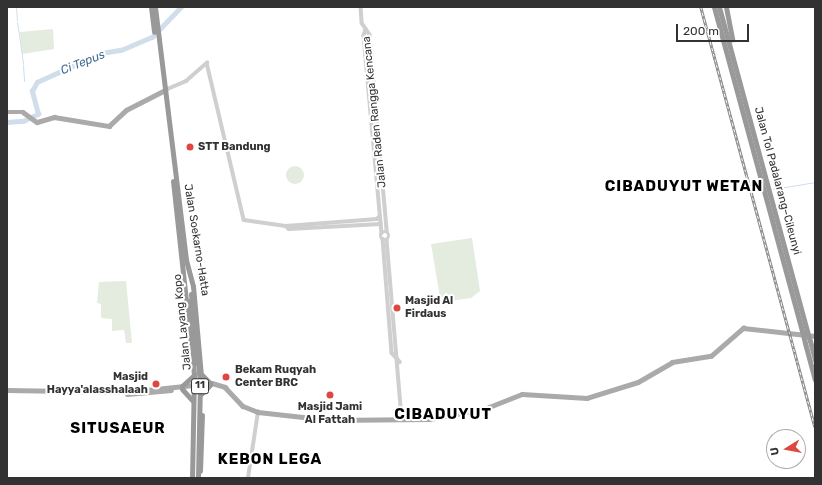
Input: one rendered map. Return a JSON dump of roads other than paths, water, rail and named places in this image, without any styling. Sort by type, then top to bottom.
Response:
[{"type":"highway","name":"Jalan Soekarno-Hatta","points":[[151,7],[164,91],[184,262],[194,375],[196,478]]},
{"type":"highway","name":"Jalan Soekarno-Hatta","points":[[154,7],[155,30]]},
{"type":"highway","name":"Jalan Tol Padalarang–Cileunyi","points":[[714,7],[802,333],[815,360]]},
{"type":"highway","name":"Jalan Tol Padalarang–Cileunyi","points":[[719,7],[745,100],[802,333]]},
{"type":"highway","points":[[726,7],[745,100]]},
{"type":"highway","name":"Jalan Soekarno-Hatta","points":[[184,262],[193,282],[200,350],[202,430],[196,478]]},
{"type":"highway","name":"Jalan Layang Kopo","points":[[184,262],[190,295],[197,382],[196,478]]},
{"type":"highway","name":"Jalan Tol Padalarang–Cileunyi","points":[[807,342],[815,380]]},
{"type":"highway","points":[[191,352],[196,354],[200,350]]},
{"type":"highway","points":[[201,374],[210,384],[201,394]]},
{"type":"highway","points":[[194,375],[182,388],[190,394],[194,409]]},
{"type":"highway","points":[[194,430],[197,426],[202,430]]},
{"type":"main road","points":[[7,112],[23,112],[28,118],[40,122],[54,117],[109,126],[126,110],[164,91]]},
{"type":"main road","points":[[7,392],[132,395],[210,384],[226,388],[243,406],[258,412],[314,419],[432,419],[472,412],[522,394],[587,398],[638,382],[672,362],[711,356],[741,329],[802,333],[815,337]]},
{"type":"street","points":[[361,7],[364,36]]},
{"type":"street","points":[[362,23],[366,29]]},
{"type":"street","name":"Jalan Raden Rangga Kencana","points":[[366,29],[370,35],[387,231],[390,235],[385,239],[382,233],[378,198],[364,36],[366,29]]},
{"type":"street","points":[[164,91],[186,81],[207,63],[244,220],[286,226],[327,226],[377,222],[381,225]]},
{"type":"street","points":[[378,198],[384,198]]},
{"type":"street","points":[[327,226],[377,219],[380,216]]},
{"type":"street","points":[[382,233],[387,231]]},
{"type":"street","points":[[385,239],[400,362],[402,418]]},
{"type":"street","points":[[385,239],[392,353],[400,362]]},
{"type":"street","points":[[248,478],[258,412]]},
{"type":"waterway","points":[[16,7],[17,20]]},
{"type":"waterway","name":"Ci Tepus","points":[[7,122],[23,121],[38,114],[32,91],[37,82],[101,53],[121,50],[152,37],[181,7]]},
{"type":"waterway","points":[[17,22],[20,42]]},
{"type":"waterway","points":[[20,42],[23,64]]},
{"type":"waterway","points":[[23,65],[24,81]]},
{"type":"waterway","points":[[773,189],[815,182]]},
{"type":"railway","points":[[701,7],[815,427]]},
{"type":"place","name":"STT Bandung","points":[[190,147]]},
{"type":"place","name":"Masjid Al Firdaus","points":[[397,308]]},
{"type":"place","name":"Bekam Ruqyah Center BRC","points":[[226,377]]},
{"type":"place","name":"Masjid Hayya'alasshalaah","points":[[156,384]]},
{"type":"place","name":"Masjid Jami Al Fattah","points":[[330,395]]},
{"type":"district","name":"CIBADUYUT WETAN","points":[[684,187]]},
{"type":"district","name":"CIBADUYUT","points":[[443,415]]},
{"type":"district","name":"SITUSAEUR","points":[[118,429]]},
{"type":"district","name":"KEBON LEGA","points":[[270,460]]}]
